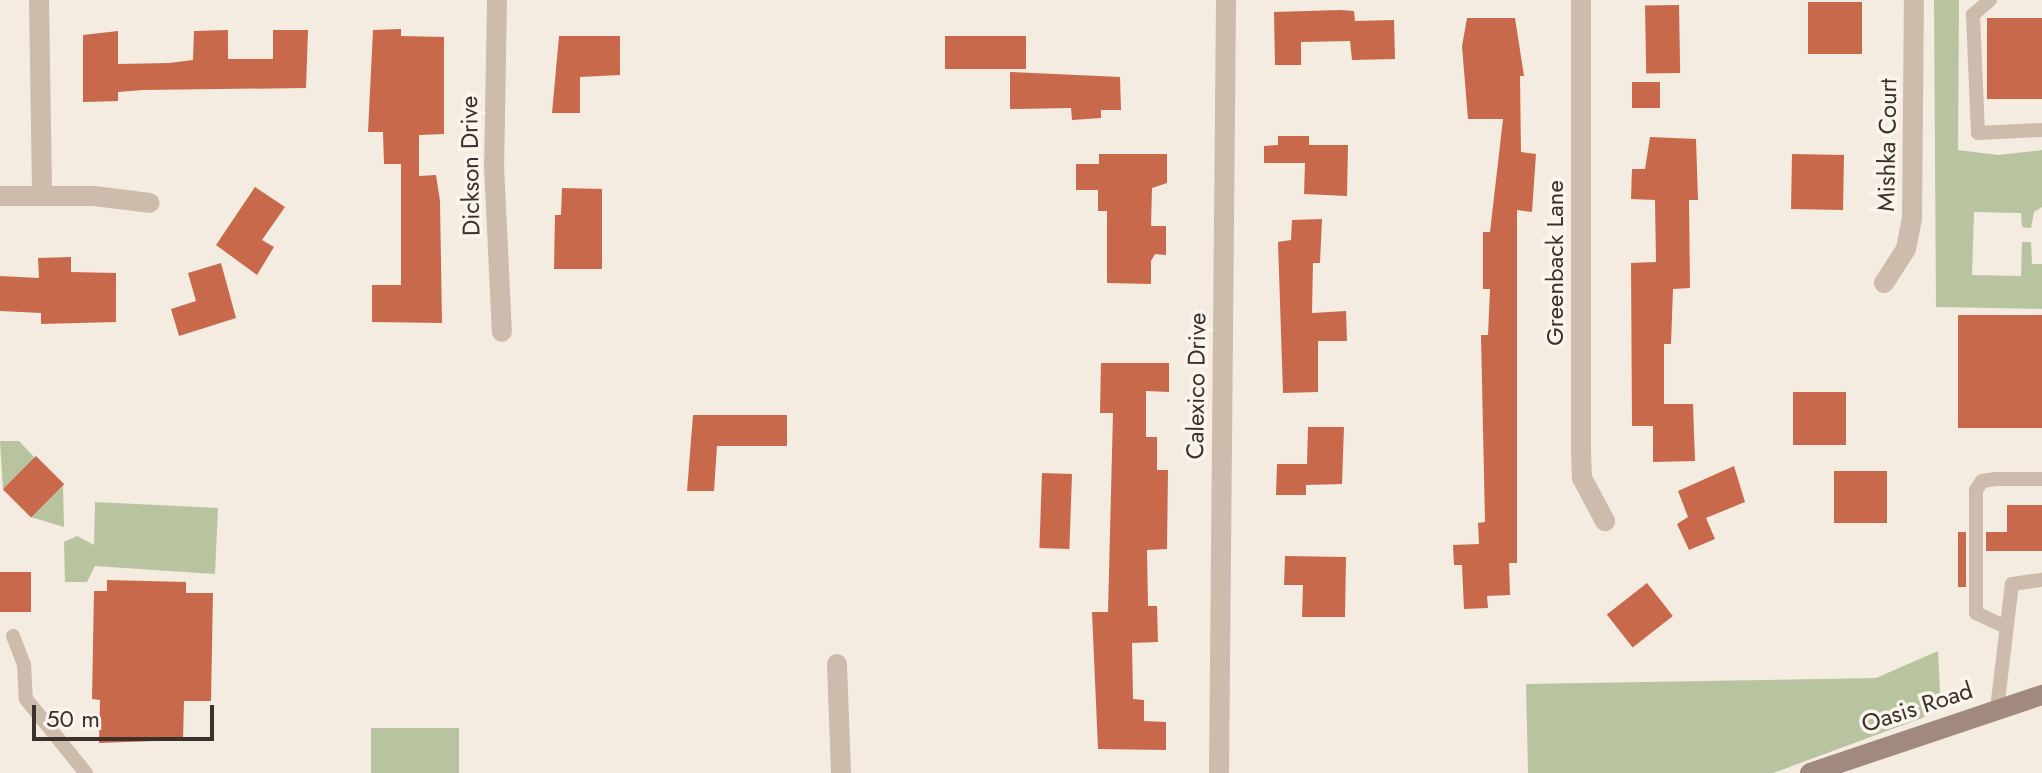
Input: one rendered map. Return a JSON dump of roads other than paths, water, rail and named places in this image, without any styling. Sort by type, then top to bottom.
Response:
[{"type":"main road","name":"Oasis Road","points":[[1810,773],[2042,695]]},
{"type":"street","points":[[39,0],[42,195]]},
{"type":"street","name":"Dickson Drive","points":[[497,0],[494,165],[502,332]]},
{"type":"street","name":"Calexico Drive","points":[[1219,773],[1226,0]]},
{"type":"street","name":"Greenback Lane","points":[[1581,0],[1582,478],[1605,521]]},
{"type":"street","name":"Mishka Court","points":[[1884,283],[1906,249],[1912,219],[1914,0]]},
{"type":"street","points":[[0,196],[42,195],[150,203]]},
{"type":"street","points":[[837,664],[841,773]]},
{"type":"lane","points":[[1990,0],[1973,15],[1978,133],[2042,130]]},
{"type":"lane","points":[[2006,627],[1976,613],[1976,490],[1982,481],[2042,479]]},
{"type":"lane","points":[[1997,709],[2012,584],[2042,580]]},
{"type":"lane","points":[[13,636],[24,664],[26,699],[86,773]]}]
